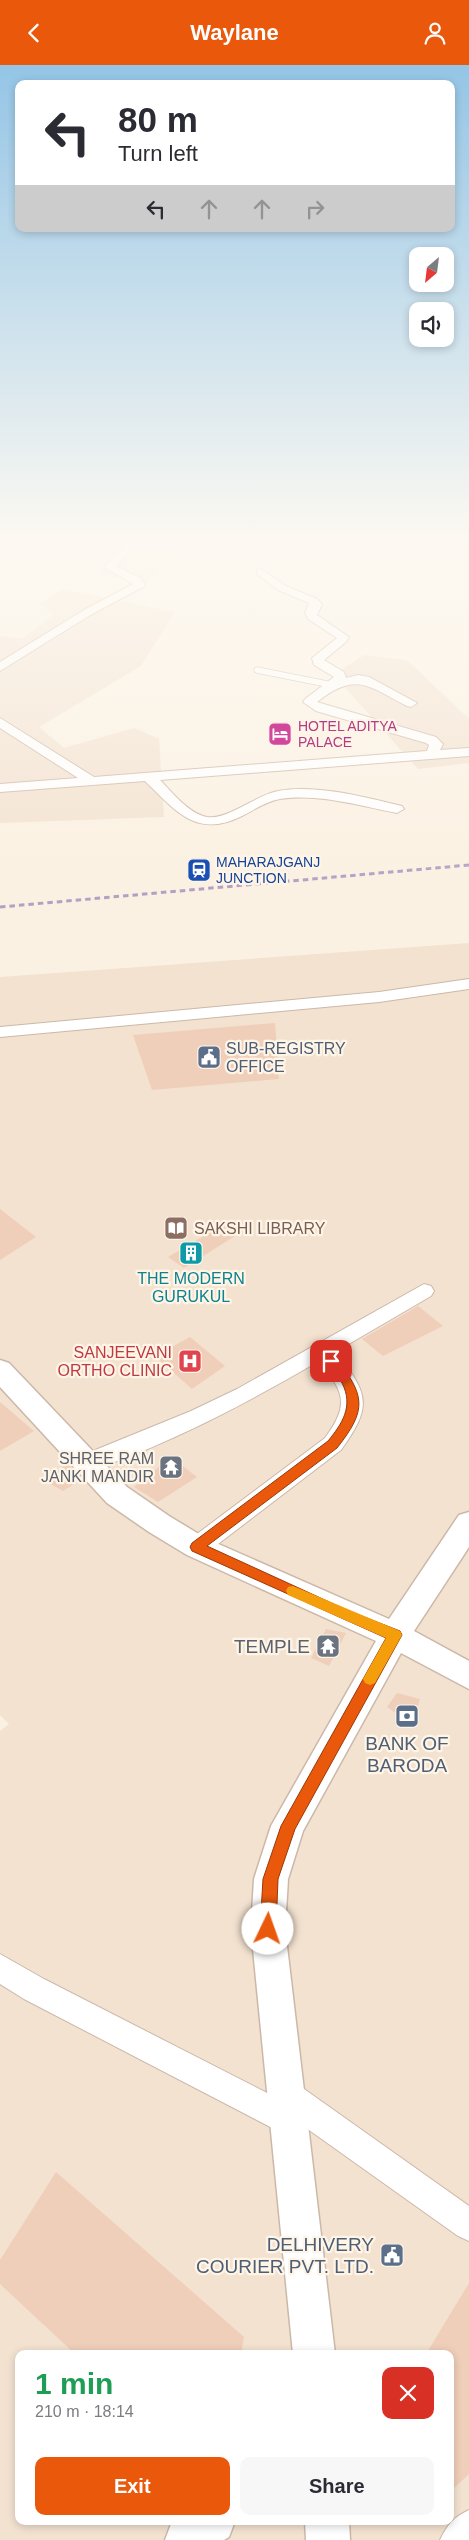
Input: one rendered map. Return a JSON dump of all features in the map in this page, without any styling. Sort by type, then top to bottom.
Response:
[{"type":"street","points":[[0,667],[18,656]]},
{"type":"street","points":[[322,656],[318,658],[320,665],[340,675],[340,678],[309,702],[320,708],[431,740],[436,744],[432,755]]},
{"type":"street","points":[[332,685],[358,679],[365,680],[411,703]]},
{"type":"street","points":[[0,722],[90,780]]},
{"type":"street","points":[[0,787],[469,752]]},
{"type":"street","points":[[148,776],[190,815],[204,821],[220,820],[268,798],[293,794],[327,796],[398,809]]},
{"type":"street","points":[[0,1032],[379,997],[469,984]]},
{"type":"street","points":[[86,1463],[200,1417],[424,1291]]},
{"type":"street","points":[[197,1547],[332,1445],[348,1425],[354,1405],[348,1382],[322,1350]]},
{"type":"street","points":[[0,1370],[117,1495],[197,1547],[352,1618],[395,1635],[469,1676]]},
{"type":"street","points":[[314,2350],[268,1929],[271,1879],[288,1826],[395,1635],[469,1523]]},
{"type":"street","points":[[0,1968],[34,1989],[287,2107],[469,2225]]},
{"type":"street","points":[[187,2540],[208,2525]]},
{"type":"street","points":[[327,2525],[328,2540]]},
{"type":"street","points":[[458,2540],[469,2528]]},
{"type":"lane","points":[[257,670],[332,685]]},
{"type":"shaded area","points":[[0,656],[148,656],[141,666],[39,727],[64,748],[134,728],[159,739],[164,817],[0,823]]},
{"type":"shaded area","points":[[363,656],[407,660],[469,719],[469,763],[418,769],[334,675]]},
{"type":"shaded area","points":[[469,943],[469,2540],[0,2540],[0,1731],[9,1724],[0,1715],[0,977]]},
{"type":"building","name":"SUB-REGISTRY OFFICE","points":[[275,1023],[279,1079],[152,1090],[133,1035]]},
{"type":"building","points":[[0,1209],[36,1237],[0,1260]]},
{"type":"building","points":[[226,1223],[235,1236],[184,1268],[168,1257]]},
{"type":"building","points":[[418,1306],[443,1326],[383,1356],[362,1339]]},
{"type":"building","name":"SANJEEVANI ORTHO CLINIC","points":[[190,1337],[225,1366],[192,1389],[155,1356]]},
{"type":"building","points":[[0,1402],[34,1431],[0,1451]]},
{"type":"building","name":"SHREE RAM JANKI MANDIR","points":[[171,1457],[197,1477],[158,1502],[134,1487]]},
{"type":"building","points":[[67,1463],[82,1479],[63,1491],[45,1481]]},
{"type":"building","name":"TEMPLE","points":[[326,1629],[346,1633],[329,1666],[311,1658]]},
{"type":"building","name":"BANK OF BARODA","points":[[397,1693],[420,1699],[413,1725],[387,1707]]},
{"type":"building","points":[[56,2172],[244,2337],[242,2350],[71,2350],[0,2284],[0,2260]]},
{"type":"building","points":[[469,2283],[469,2474],[454,2488],[454,2350],[428,2350]]},
{"type":"railway","points":[[0,907],[469,865]]},
{"type":"slow traffic","points":[[293,1591],[361,1622],[395,1635],[370,1679]]},
{"type":"place","name":"HOTEL ADITYA PALACE","points":[[280,734]]},
{"type":"place","name":"MAHARAJGANJ JUNCTION","points":[[199,870]]},
{"type":"place","name":"SUB-REGISTRY OFFICE","points":[[209,1057]]},
{"type":"place","name":"SAKSHI LIBRARY","points":[[176,1228]]},
{"type":"place","name":"THE MODERN GURUKUL","points":[[191,1253]]},
{"type":"place","name":"SANJEEVANI ORTHO CLINIC","points":[[190,1361]]},
{"type":"place","name":"SHREE RAM JANKI MANDIR","points":[[171,1467]]},
{"type":"place","name":"TEMPLE","points":[[328,1646]]},
{"type":"place","name":"BANK OF BARODA","points":[[407,1716]]},
{"type":"place","name":"DELHIVERY COURIER PVT. LTD.","points":[[392,2255]]},
{"type":"route","points":[[268,1929],[271,1879],[288,1826],[395,1635],[344,1615],[197,1547],[332,1445],[348,1425],[354,1405],[348,1382],[331,1361]]}]
